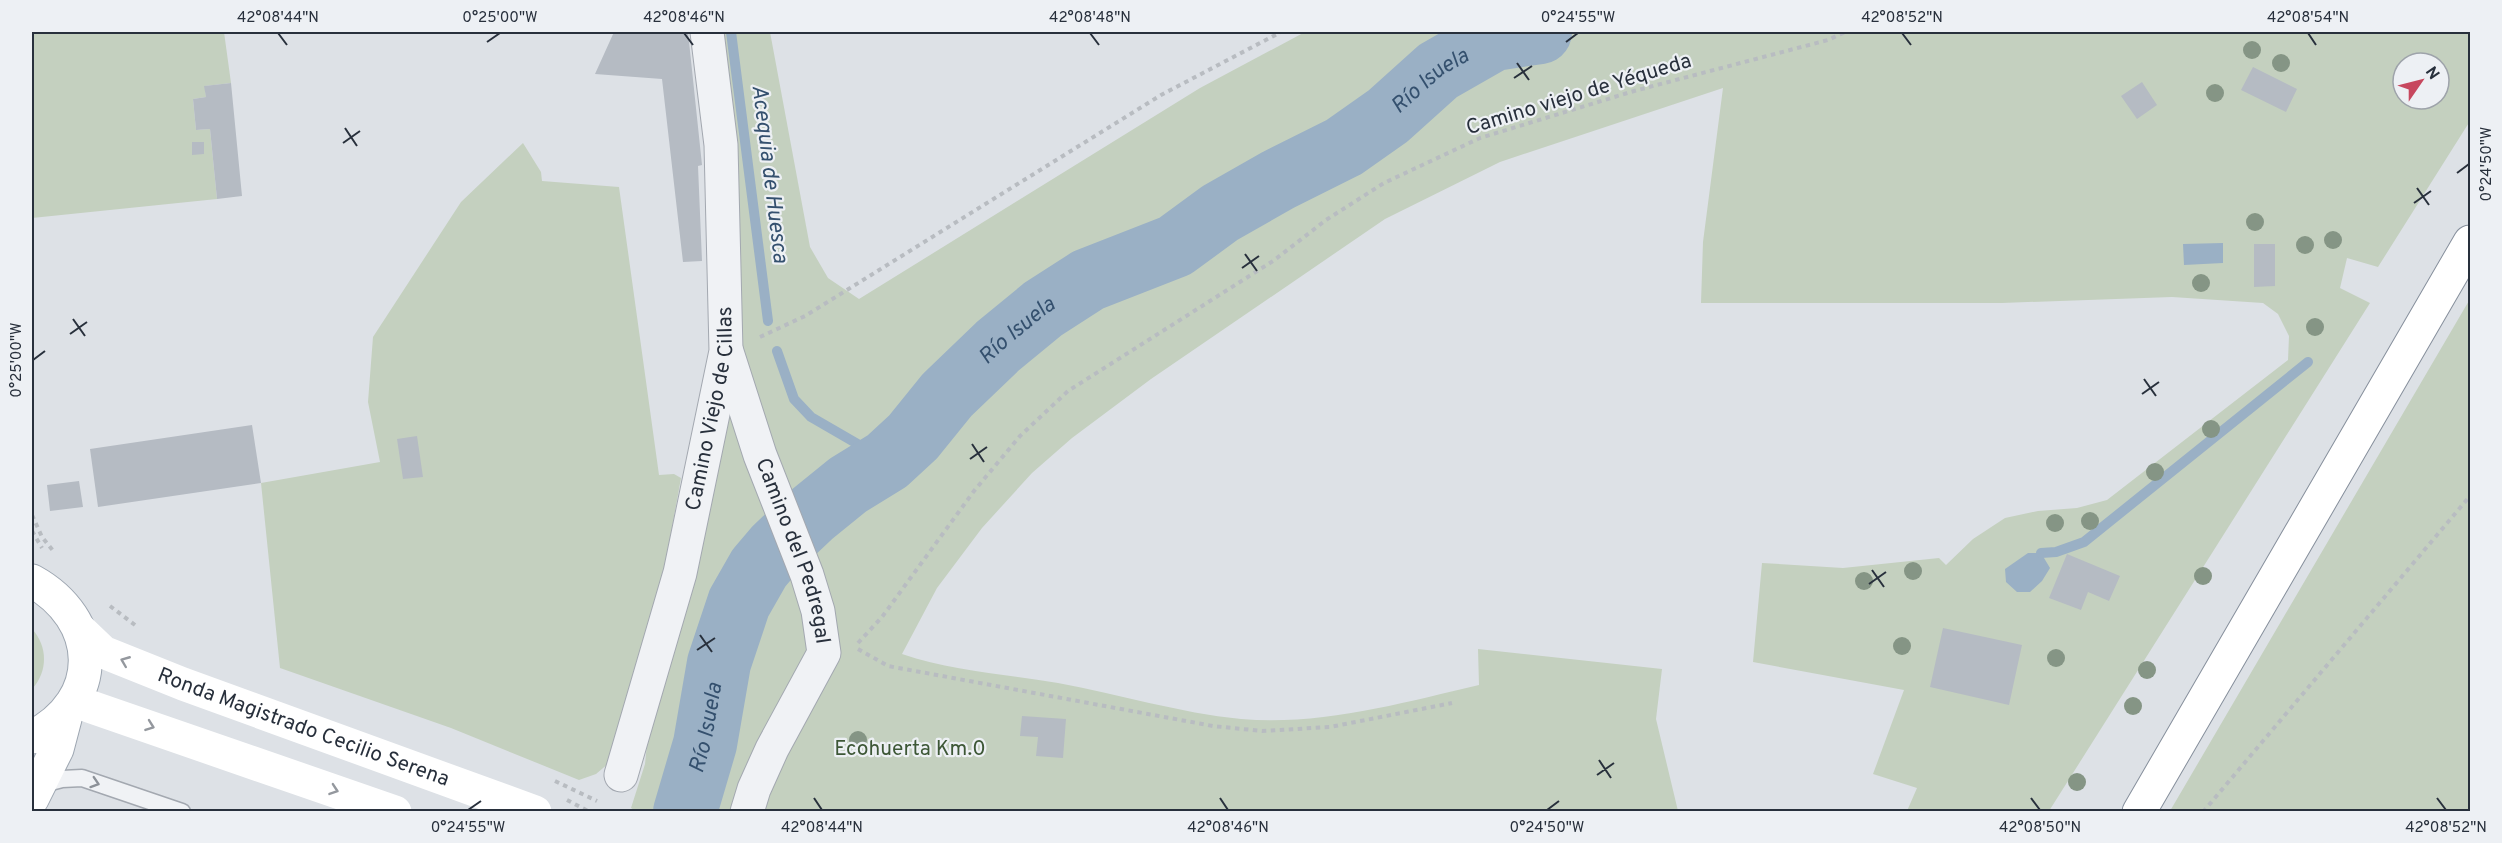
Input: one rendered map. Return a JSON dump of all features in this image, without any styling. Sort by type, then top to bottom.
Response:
[{"type":"main road","points":[[2139,812],[2470,242]]},
{"type":"main road","points":[[32,581],[51,592],[68,609],[80,630],[85,654],[83,678],[70,706],[57,749],[35,792]]},
{"type":"main road","name":"Ronda Magistrado Cecilio Serena","points":[[80,630],[103,652],[183,684],[535,812]]},
{"type":"main road","points":[[32,737],[49,728],[70,706]]},
{"type":"main road","points":[[70,706],[395,812]]},
{"type":"street","name":"Camino Viejo de Cillas","points":[[621,775],[680,573],[726,351],[721,145],[707,32]]},
{"type":"street","name":"Camino del Pedregal","points":[[726,351],[760,455],[807,575],[818,611],[824,653],[772,749],[754,789],[747,812]]},
{"type":"lane","points":[[35,792],[62,779],[82,778],[182,812]]},
{"type":"path","points":[[726,351],[805,316],[1161,95],[1281,32]]},
{"type":"path","name":"Camino viejo de Yéqueda","points":[[1452,703],[1330,727],[1262,731],[1213,726],[888,666],[854,647],[882,617],[974,491],[1020,436],[1068,391],[1273,261],[1326,220],[1384,183],[1480,138],[1634,91],[1828,40],[1845,32]]},
{"type":"path","points":[[2203,812],[2470,496]]},
{"type":"path","points":[[32,515],[42,537],[59,557]]},
{"type":"path","points":[[108,605],[138,627]]},
{"type":"path","points":[[549,779],[574,790]]},
{"type":"path","points":[[569,801],[590,812]]},
{"type":"green space","points":[[32,32],[224,32],[231,83],[205,86],[206,97],[193,99],[196,130],[210,129],[217,199],[32,218]]},
{"type":"green space","name":"Ecohuerta Km.0","points":[[719,32],[770,32],[810,247],[828,278],[859,299],[1200,88],[1305,32],[2470,32],[2470,121],[2378,267],[2347,258],[2340,288],[2370,303],[2049,811],[1907,811],[1917,788],[1873,774],[1904,690],[1753,662],[1762,563],[1843,568],[1939,558],[1946,565],[1973,539],[2005,518],[2038,511],[2077,508],[2107,500],[2288,360],[2289,336],[2278,314],[2263,303],[2172,297],[2002,303],[1701,303],[1703,242],[1723,88],[1500,162],[1385,219],[1151,379],[1072,438],[1032,473],[982,528],[937,588],[902,654],[979,672],[1058,683],[1195,712],[1241,719],[1271,720],[1331,716],[1361,711],[1479,685],[1478,649],[1662,669],[1656,719],[1678,811],[637,812],[631,808],[645,764],[649,724],[711,505],[742,324],[739,242]]},
{"type":"green space","points":[[523,143],[541,172],[542,181],[619,187],[659,475],[674,474],[681,478],[652,638],[609,763],[596,774],[579,780],[451,728],[280,668],[261,483],[380,462],[368,402],[373,337],[461,202]]},
{"type":"green space","points":[[2470,299],[2470,811],[2170,811]]},
{"type":"green space","points":[[32,629],[41,643],[44,659],[41,675],[32,689]]},
{"type":"water","points":[[2223,243],[2223,263],[2184,265],[2183,244]]},
{"type":"water","points":[[2028,553],[2041,553],[2050,568],[2042,581],[2030,592],[2017,592],[2006,582],[2005,569]]},
{"type":"building","points":[[614,32],[688,32],[702,165],[698,166],[702,261],[683,262],[662,79],[595,74]]},
{"type":"building","points":[[2253,67],[2297,89],[2286,112],[2241,90]]},
{"type":"building","points":[[2142,82],[2157,105],[2137,119],[2121,96]]},
{"type":"building","points":[[231,83],[242,196],[217,199],[210,129],[196,130],[193,99],[206,97],[204,86]]},
{"type":"building","points":[[192,142],[204,142],[204,154],[192,155]]},
{"type":"building","points":[[2254,244],[2275,244],[2275,286],[2254,287]]},
{"type":"building","points":[[252,425],[261,483],[98,507],[90,449]]},
{"type":"building","points":[[417,436],[423,477],[403,479],[397,439]]},
{"type":"building","points":[[79,481],[83,507],[50,511],[47,485]]},
{"type":"building","points":[[2067,554],[2120,576],[2109,601],[2088,592],[2081,610],[2049,598]]},
{"type":"building","points":[[1943,628],[2022,645],[2009,705],[1930,687]]},
{"type":"building","points":[[1022,716],[1066,719],[1063,758],[1036,756],[1038,737],[1020,736]]},
{"type":"waterway","name":"Acequia de Huesca","points":[[731,32],[768,321]]},
{"type":"waterway","name":"Río Isuela","points":[[685,812],[705,744],[719,663],[739,603],[759,568],[776,548],[811,515],[848,485],[887,461],[913,437],[947,395],[998,346],[1043,309],[1088,280],[1175,246],[1220,213],[1278,180],[1344,147],[1388,116],[1438,71],[1494,39],[1540,32]]},
{"type":"waterway","name":"Acequia de Huesca","points":[[777,351],[794,399],[811,417],[887,461]]},
{"type":"waterway","points":[[2041,553],[2056,552],[2084,542],[2308,362]]}]
